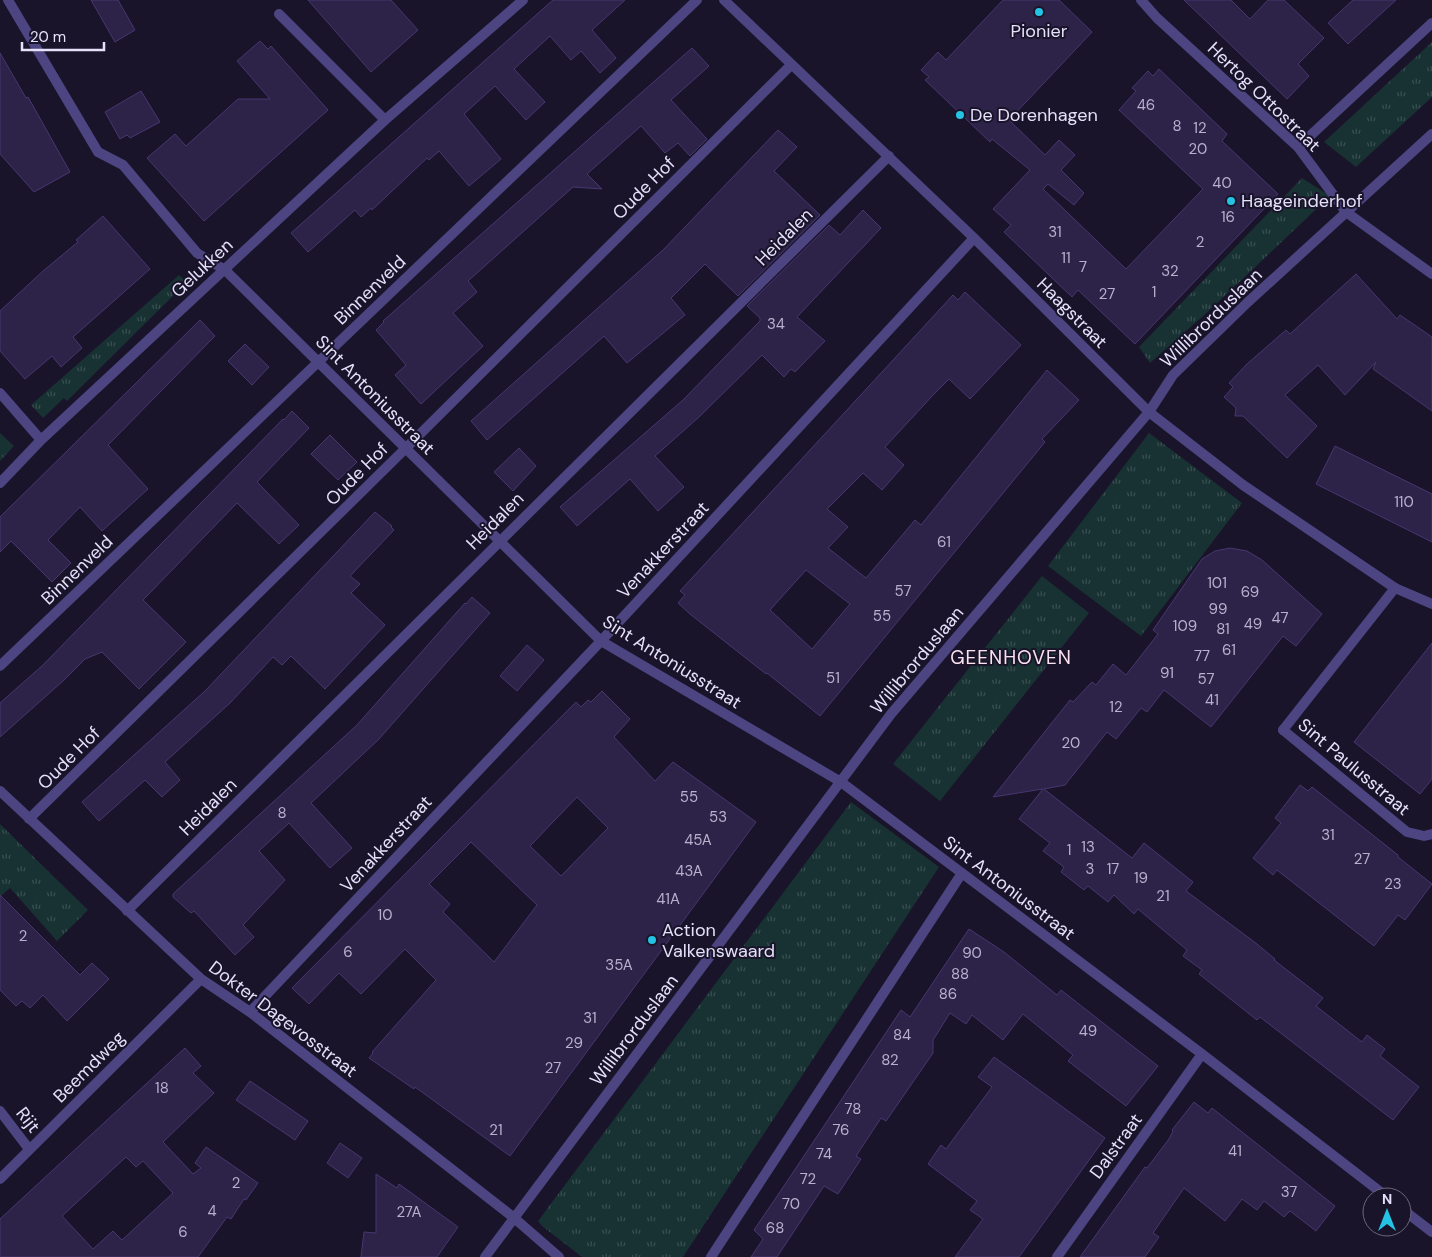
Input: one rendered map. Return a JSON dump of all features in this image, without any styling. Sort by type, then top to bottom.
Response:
[{"type":"street","name":"Sint Antoniusstraat","points":[[8,0],[98,152],[123,165],[197,253],[225,270],[601,641],[841,782],[1202,1054],[1374,1187]]},
{"type":"street","name":"Gelukken","points":[[0,483],[41,440],[384,120],[523,0]]},
{"type":"street","name":"Binnenveld","points":[[0,666],[697,0]]},
{"type":"street","name":"Haagstraat","points":[[724,0],[974,238],[1149,412],[1243,485],[1395,588],[1432,604]]},
{"type":"street","name":"Hertog Ottostraat","points":[[1141,0],[1157,18],[1298,147],[1346,212],[1432,274]]},
{"type":"street","points":[[278,14],[384,120]]},
{"type":"street","points":[[1298,147],[1432,23]]},
{"type":"street","name":"Oude Hof","points":[[29,819],[791,65]]},
{"type":"street","name":"Willibrorduslaan","points":[[485,1257],[513,1217],[891,714],[1149,412],[1173,375],[1248,302],[1432,134]]},
{"type":"street","name":"Heidalen","points":[[127,911],[888,156]]},
{"type":"street","name":"Venakkerstraat","points":[[250,1012],[601,641],[974,238]]},
{"type":"street","points":[[0,393],[41,440]]},
{"type":"street","name":"Sint Paulusstraat","points":[[1395,588],[1283,730],[1407,832],[1424,836],[1432,834]]},
{"type":"street","name":"Dokter Dagevosstraat","points":[[0,791],[201,980],[250,1012],[513,1217],[559,1257]]},
{"type":"street","points":[[711,1257],[962,873]]},
{"type":"street","name":"Beemdweg","points":[[0,1179],[201,980]]},
{"type":"street","name":"Dalstraat","points":[[1056,1257],[1202,1054]]},
{"type":"street","name":"Rijt","points":[[0,1111],[29,1149]]},
{"type":"street","points":[[1412,1217],[1432,1232]]},
{"type":"green space","points":[[1432,42],[1432,97],[1356,167],[1324,142]]},
{"type":"green space","points":[[1302,178],[1330,196],[1212,308],[1150,363],[1139,347]]},
{"type":"green space","points":[[179,275],[187,282],[67,401],[64,398],[43,418],[31,405]]},
{"type":"green space","points":[[0,433],[14,446],[0,461]]},
{"type":"green space","points":[[1149,433],[1242,503],[1141,636],[1048,566]]},
{"type":"green space","points":[[1042,576],[1089,613],[940,801],[893,764]]},
{"type":"green space","points":[[851,802],[939,867],[683,1257],[582,1257],[538,1221]]},
{"type":"green space","points":[[0,824],[88,910],[57,941],[10,888],[0,897]]},
{"type":"building","points":[[91,0],[118,0],[135,30],[115,42]]},
{"type":"building","points":[[308,0],[391,0],[418,30],[371,72]]},
{"type":"building","points":[[553,0],[625,0],[592,30],[616,58],[600,73],[581,51],[571,60],[550,36],[514,69],[545,102],[526,120],[495,86],[464,114],[501,159],[469,186],[439,151],[429,160],[427,158],[372,210],[371,208],[361,217],[355,210],[308,252],[291,233]]},
{"type":"building","name":"Haageinderhof","points":[[1003,0],[1059,0],[1092,32],[1009,120],[1045,155],[1059,140],[1075,155],[1061,170],[1084,193],[1074,205],[1048,184],[1043,189],[1126,269],[1203,189],[1119,110],[1136,91],[1132,88],[1148,71],[1153,76],[1159,69],[1227,134],[1222,141],[1278,194],[1135,344],[1078,290],[1072,297],[1004,232],[1011,225],[993,209],[1030,170],[992,139],[990,142],[925,80],[929,77],[921,70],[938,52],[946,60]]},
{"type":"building","points":[[1184,0],[1231,0],[1250,19],[1268,0],[1284,0],[1324,38],[1298,64],[1309,76],[1287,99]]},
{"type":"building","points":[[1353,0],[1396,0],[1348,44],[1328,23]]},
{"type":"building","points":[[260,41],[268,49],[271,46],[328,110],[204,221],[147,158],[175,134],[186,146],[238,99],[270,99],[237,61]]},
{"type":"building","points":[[692,48],[709,66],[671,100],[707,139],[690,156],[678,143],[665,153],[641,126],[587,174],[602,189],[573,187],[468,281],[477,292],[453,313],[483,346],[421,404],[395,375],[406,365],[376,330],[383,321]]},
{"type":"building","points":[[0,53],[26,98],[28,97],[70,172],[34,192],[0,154]]},
{"type":"building","points":[[141,91],[160,122],[130,138],[127,135],[120,139],[105,112]]},
{"type":"building","points":[[778,130],[797,147],[774,171],[820,215],[738,296],[705,264],[671,298],[685,315],[627,363],[604,336],[487,440],[471,421],[663,250]]},
{"type":"building","points":[[863,210],[881,228],[797,317],[825,341],[795,372],[791,369],[784,377],[762,355],[699,417],[655,456],[684,487],[658,511],[630,479],[577,526],[560,507],[683,400],[760,321],[760,318],[747,306],[829,225],[840,235]]},
{"type":"building","points":[[103,216],[150,269],[73,337],[82,348],[61,367],[52,356],[25,379],[0,351],[0,311],[78,242],[76,240]]},
{"type":"building","points":[[1356,274],[1397,319],[1400,315],[1432,337],[1432,411],[1373,369],[1376,362],[1345,395],[1318,365],[1285,395],[1317,426],[1287,458],[1243,416],[1235,416],[1236,408],[1224,397],[1233,387],[1229,383],[1247,364],[1286,330],[1290,334]]},
{"type":"building","points":[[965,292],[1021,345],[970,399],[949,379],[934,394],[885,447],[904,465],[882,490],[863,473],[827,509],[848,527],[828,548],[866,578],[915,520],[921,525],[1047,370],[1079,400],[1042,439],[1045,442],[820,716],[690,614],[678,603],[685,595],[680,591],[953,295],[958,300]],"holes":[[[806,570],[850,604],[812,649],[770,610]]]},
{"type":"building","points":[[200,320],[215,336],[108,445],[148,489],[102,531],[80,507],[48,540],[71,563],[52,582],[11,541],[0,552],[0,517]]},
{"type":"building","points":[[245,344],[269,367],[252,385],[228,361]]},
{"type":"building","points":[[292,411],[309,428],[257,482],[299,525],[279,544],[237,503],[143,600],[186,642],[139,689],[102,652],[85,659],[0,737],[0,703],[43,665]]},
{"type":"building","points":[[330,435],[357,462],[338,480],[311,454]]},
{"type":"building","points":[[1335,446],[1432,494],[1432,542],[1316,484]]},
{"type":"building","points":[[519,448],[536,466],[513,491],[494,472]]},
{"type":"building","points":[[375,512],[392,526],[394,530],[350,576],[360,584],[351,593],[385,625],[325,689],[291,656],[282,665],[273,657],[230,703],[165,762],[180,780],[162,797],[145,780],[99,821],[82,802],[205,691]]},
{"type":"building","points":[[1230,548],[1247,551],[1262,560],[1322,614],[1296,646],[1283,636],[1211,727],[1164,690],[1147,712],[1141,708],[1116,739],[1107,732],[1065,785],[1044,789],[1132,858],[1144,843],[1193,882],[1186,891],[1257,944],[1274,960],[1323,998],[1316,1006],[1362,1042],[1367,1035],[1385,1049],[1380,1056],[1419,1087],[1393,1120],[1260,1017],[1257,1020],[1199,974],[1202,970],[1183,956],[1187,950],[1138,909],[1134,914],[1114,895],[1108,902],[1088,886],[1084,890],[1061,872],[1064,867],[1043,851],[1050,843],[1019,819],[1043,789],[993,797],[1070,700],[1073,702],[1092,682],[1096,685],[1113,664],[1126,675],[1158,634],[1153,630],[1202,559],[1215,551]]},
{"type":"building","points":[[472,597],[490,613],[379,739],[311,803],[352,848],[330,868],[289,823],[259,851],[285,880],[243,925],[254,937],[235,955],[194,911],[191,913],[173,897],[173,894],[357,725]]},
{"type":"building","points":[[1432,643],[1432,779],[1420,794],[1354,742]]},
{"type":"building","points":[[527,645],[544,660],[517,691],[500,676]]},
{"type":"building","points":[[602,691],[630,719],[614,737],[655,781],[673,762],[756,822],[510,1156],[415,1087],[414,1089],[369,1058],[372,1052],[436,980],[405,949],[361,994],[339,973],[309,1004],[292,988],[576,702],[581,707],[588,700],[591,702]],"holes":[[[577,797],[608,828],[561,876],[530,846]],[[471,842],[537,905],[494,962],[443,912],[450,904],[429,884]]]},
{"type":"building","points":[[1300,785],[1308,791],[1312,787],[1432,884],[1405,920],[1398,915],[1374,946],[1277,870],[1273,875],[1253,858],[1281,823],[1275,818]]},
{"type":"building","points":[[0,895],[80,975],[92,963],[109,979],[67,1021],[43,995],[30,1008],[22,1001],[16,1006],[0,990]]},
{"type":"building","points":[[969,929],[1004,952],[1057,995],[1061,990],[1158,1066],[1126,1106],[1068,1061],[1073,1055],[1023,1014],[1003,1040],[972,1015],[966,1024],[950,1013],[933,1040],[933,1053],[886,1121],[881,1118],[856,1156],[861,1159],[838,1194],[824,1186],[777,1257],[751,1257],[763,1239],[754,1230],[901,1010],[910,1017]]},
{"type":"building","points":[[185,1048],[201,1066],[193,1073],[214,1093],[163,1142],[193,1174],[201,1168],[195,1163],[206,1147],[258,1183],[246,1200],[244,1199],[231,1219],[227,1217],[198,1257],[0,1257],[0,1219]],"holes":[[[126,1157],[136,1167],[143,1161],[173,1193],[122,1240],[113,1231],[93,1249],[62,1216]]]},
{"type":"building","points":[[994,1057],[1105,1138],[1019,1257],[955,1257],[983,1219],[970,1210],[977,1201],[928,1164],[941,1145],[946,1149],[992,1087],[978,1077]]},
{"type":"building","points":[[250,1081],[308,1121],[295,1140],[236,1100]]},
{"type":"building","points":[[1194,1102],[1208,1113],[1212,1108],[1335,1206],[1316,1231],[1290,1211],[1284,1217],[1264,1201],[1257,1210],[1242,1199],[1225,1221],[1184,1188],[1153,1233],[1159,1237],[1145,1257],[1080,1257],[1145,1167],[1147,1168],[1169,1139],[1172,1130]]},
{"type":"building","points":[[340,1143],[362,1158],[348,1178],[327,1163]]},
{"type":"building","points":[[376,1174],[397,1188],[399,1184],[458,1227],[437,1257],[361,1257],[364,1232],[376,1233]]},
{"type":"place","name":"Pionier","points":[[1039,12]]},
{"type":"place","name":"De Dorenhagen","points":[[960,115]]},
{"type":"place","name":"Haageinderhof","points":[[1231,201]]},
{"type":"place","name":"Action Valkenswaard","points":[[652,940]]},
{"type":"district","name":"GEENHOVEN","points":[[1011,657]]}]
